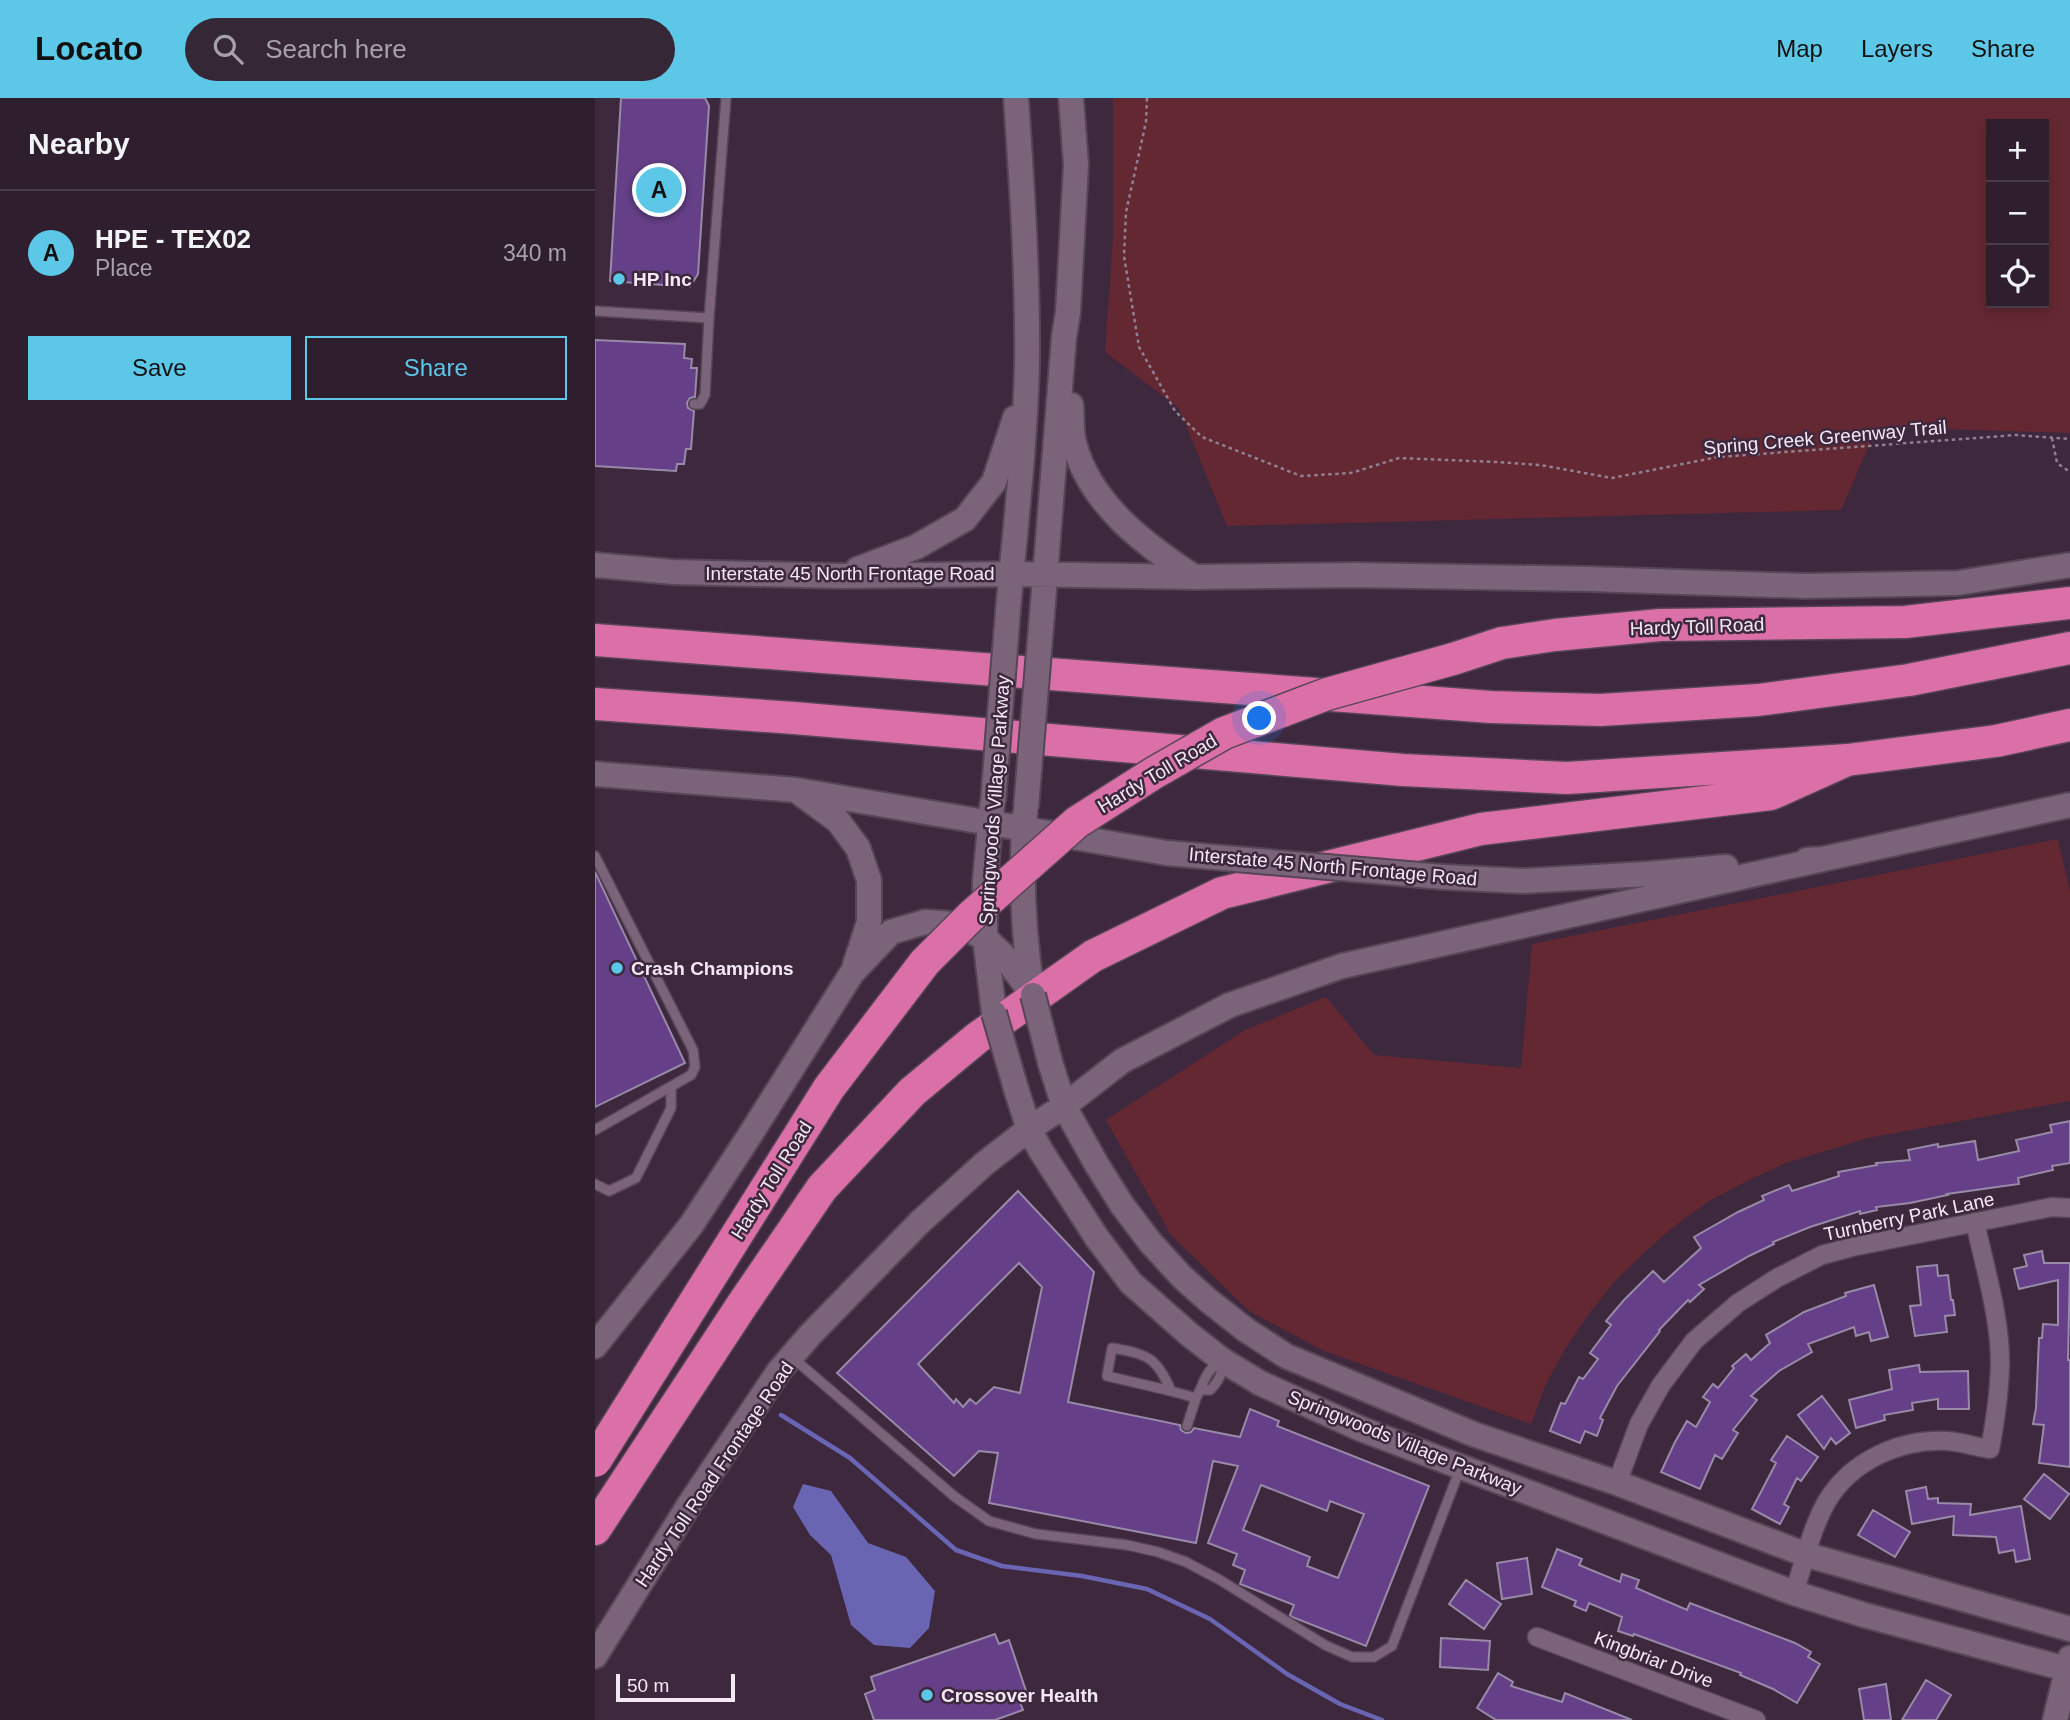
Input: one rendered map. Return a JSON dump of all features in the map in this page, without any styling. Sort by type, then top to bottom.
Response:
[{"type":"highway","name":"Hardy Toll Road","points":[[595,1461],[829,1088],[925,962],[1077,822],[1154,773],[1224,733],[1327,694],[1502,643],[1660,625],[1905,622],[2070,603]]},
{"type":"highway","points":[[597,640],[1491,707],[1589,710],[1758,701],[1810,695],[1909,680],[2070,648]]},
{"type":"highway","points":[[603,708],[794,718],[1389,769],[1553,777],[1847,760],[1996,741],[2070,726]]},
{"type":"highway","points":[[595,1530],[741,1305],[822,1188],[912,1092],[977,1038],[1093,956],[1222,893],[1481,829],[1771,794],[1847,760]]},
{"type":"main road","name":"Springwoods Village Parkway","points":[[1016,98],[1023,212],[1026,384],[985,880],[992,949],[994,1013],[1029,1129],[1097,1238],[1131,1283],[1222,1360],[1260,1383],[1361,1429],[1794,1593],[1864,1615],[2069,1666]]},
{"type":"main road","name":"Springwoods Village Parkway","points":[[1071,98],[1076,165],[1068,312],[1022,854],[1024,937],[1033,995],[1064,1106],[1122,1205],[1150,1242],[1182,1277],[1246,1330],[1286,1356],[1473,1434],[1617,1483],[1807,1555],[2070,1629]]},
{"type":"main road","points":[[1068,312],[1076,338],[1070,402],[1073,442],[1094,491],[1125,525],[1166,559],[1195,577]]},
{"type":"main road","points":[[841,576],[916,547],[965,519],[994,482],[1026,384]]},
{"type":"main road","name":"Interstate 45 North Frontage Road","points":[[595,565],[673,572],[841,576],[1382,575],[1820,585],[1958,583],[2070,565]]},
{"type":"main road","name":"Interstate 45 North Frontage Road","points":[[595,774],[796,790],[991,812],[1167,853],[1443,877],[1523,880],[1647,874],[1823,859],[2070,805]]},
{"type":"main road","points":[[796,790],[838,821],[857,848],[869,880],[869,922],[852,973]]},
{"type":"main road","name":"Hardy Toll Road Frontage Road","points":[[595,1656],[689,1504],[779,1371],[810,1335],[920,1222],[984,1164],[1122,1061],[1230,1005],[1342,966],[1823,859]]},
{"type":"main road","points":[[937,923],[958,914],[985,880]]},
{"type":"main road","points":[[595,1346],[692,1224],[852,973],[891,932],[925,922],[955,924],[992,949],[1033,995]]},
{"type":"main road","points":[[1222,1360],[1246,1330]]},
{"type":"main road","points":[[1461,1466],[1473,1434]]},
{"type":"main road","points":[[2055,1720],[2069,1666]]},
{"type":"street","name":"Turnberry Park Lane","points":[[1617,1483],[1639,1424],[1661,1385],[1694,1341],[1738,1303],[1777,1278],[1822,1255],[1852,1247],[2052,1207],[2070,1208]]},
{"type":"street","points":[[1794,1593],[1827,1501],[1850,1472],[1877,1454],[1911,1444],[1947,1441],[1990,1449],[2000,1365],[1995,1319],[1976,1222]]},
{"type":"street","name":"Kingbriar Drive","points":[[1537,1636],[1756,1720]]},
{"type":"lane","points":[[694,404],[700,404],[705,395],[726,98]]},
{"type":"lane","points":[[595,311],[709,318]]},
{"type":"lane","points":[[595,856],[693,1050],[695,1067],[691,1075],[595,1130]]},
{"type":"lane","points":[[595,1184],[609,1191],[636,1178],[671,1108],[671,1087]]},
{"type":"lane","points":[[1171,1391],[1165,1374],[1156,1363],[1139,1353],[1112,1348],[1107,1376],[1171,1391],[1198,1394]]},
{"type":"lane","points":[[792,1357],[955,1497],[989,1521],[1036,1534],[1127,1545],[1186,1562],[1220,1580],[1325,1646],[1352,1657],[1374,1657],[1392,1646],[1461,1466]]},
{"type":"lane","points":[[1187,1426],[1203,1380],[1213,1366],[1222,1360]]},
{"type":"path","name":"Spring Creek Greenway Trail","points":[[1147,98],[1146,122],[1126,212],[1124,256],[1139,347],[1175,411],[1202,437],[1301,476],[1351,473],[1399,458],[1540,465],[1612,478],[1718,457],[2016,435],[2070,439]]},
{"type":"path","points":[[2052,438],[2057,463],[2070,472]]},
{"type":"shaded area","points":[[1113,98],[2070,98],[2070,433],[1877,427],[1841,510],[1227,526],[1179,408],[1105,352],[1113,239]]},
{"type":"shaded area","points":[[2058,839],[2070,892],[2070,1101],[1868,1138],[1786,1163],[1711,1200],[1677,1224],[1616,1280],[1565,1349],[1546,1384],[1531,1424],[1324,1351],[1249,1311],[1171,1235],[1106,1120],[1245,1030],[1326,997],[1374,1055],[1521,1068],[1532,944]]},
{"type":"shaded area","points":[[803,1484],[831,1491],[868,1543],[906,1557],[935,1591],[929,1628],[910,1648],[874,1645],[851,1625],[831,1555],[810,1535],[793,1507]]},
{"type":"building","points":[[621,98],[705,98],[709,106],[698,274],[690,287],[610,281]]},
{"type":"building","points":[[595,340],[685,344],[684,358],[692,359],[691,368],[697,368],[695,397],[690,398],[687,403],[688,408],[694,411],[691,449],[686,449],[684,464],[677,464],[676,471],[595,466]]},
{"type":"building","name":"Crash Champions","points":[[595,872],[685,1063],[595,1107]]},
{"type":"building","points":[[2070,1121],[2070,1163],[2052,1166],[2053,1170],[2018,1178],[2019,1184],[1876,1207],[1877,1210],[1860,1214],[1860,1211],[1810,1227],[1773,1242],[1774,1244],[1699,1285],[1704,1289],[1690,1302],[1688,1300],[1659,1330],[1617,1386],[1600,1418],[1603,1420],[1597,1436],[1585,1431],[1580,1443],[1550,1431],[1561,1403],[1565,1404],[1579,1377],[1583,1379],[1598,1359],[1590,1353],[1611,1325],[1606,1321],[1624,1300],[1653,1271],[1664,1282],[1701,1248],[1694,1237],[1764,1200],[1762,1196],[1789,1185],[1792,1191],[1839,1176],[1838,1172],[1877,1165],[1876,1163],[1910,1160],[1908,1150],[1938,1144],[1938,1147],[1975,1141],[1978,1160],[2019,1151],[2016,1140],[2052,1132],[2050,1125]]},
{"type":"building","points":[[1018,1191],[1094,1272],[1068,1402],[1180,1425],[1181,1430],[1186,1433],[1194,1428],[1240,1437],[1250,1409],[1279,1421],[1277,1426],[1429,1486],[1366,1646],[1292,1617],[1290,1615],[1294,1605],[1240,1584],[1245,1570],[1233,1565],[1237,1554],[1208,1543],[1238,1466],[1213,1461],[1196,1543],[989,1503],[998,1453],[979,1451],[954,1476],[837,1373]],"holes":[[[1019,1263],[1042,1287],[1020,1393],[994,1387],[976,1404],[970,1399],[963,1407],[956,1399],[954,1403],[918,1364]],[[1261,1485],[1327,1511],[1330,1501],[1364,1514],[1338,1578],[1307,1566],[1310,1557],[1243,1530]]]},
{"type":"building","points":[[2042,1251],[2044,1263],[2070,1263],[2070,1467],[2039,1463],[2044,1425],[2033,1424],[2039,1338],[2042,1338],[2043,1324],[2058,1325],[2058,1280],[2019,1289],[2014,1269],[2027,1266],[2024,1255]]},
{"type":"building","points":[[1937,1265],[1938,1276],[1948,1275],[1955,1315],[1945,1316],[1947,1332],[1915,1336],[1910,1306],[1921,1305],[1917,1267]]},
{"type":"building","points":[[1874,1285],[1888,1337],[1871,1341],[1869,1332],[1856,1336],[1854,1327],[1808,1344],[1812,1352],[1779,1371],[1751,1396],[1757,1400],[1733,1430],[1738,1433],[1722,1459],[1715,1455],[1700,1489],[1661,1472],[1687,1421],[1696,1427],[1710,1402],[1703,1397],[1713,1384],[1718,1388],[1734,1368],[1732,1366],[1746,1354],[1751,1360],[1770,1343],[1766,1335],[1804,1312],[1846,1296],[1845,1293]]},
{"type":"building","points":[[1919,1365],[1920,1372],[1968,1371],[1969,1409],[1938,1409],[1938,1399],[1912,1403],[1913,1410],[1884,1415],[1885,1420],[1856,1428],[1849,1400],[1892,1389],[1889,1370]]},
{"type":"building","points":[[1822,1396],[1850,1433],[1836,1444],[1831,1438],[1824,1449],[1798,1415]]},
{"type":"building","points":[[1787,1436],[1818,1457],[1801,1481],[1797,1478],[1784,1504],[1789,1507],[1780,1524],[1752,1509],[1776,1463],[1771,1460]]},
{"type":"building","points":[[2044,1474],[2069,1494],[2050,1519],[2024,1499]]},
{"type":"building","points":[[1926,1487],[1928,1499],[1938,1498],[1938,1503],[1971,1504],[1970,1515],[2021,1506],[2030,1559],[2016,1562],[2014,1550],[1999,1553],[1996,1537],[1953,1535],[1954,1516],[1912,1524],[1906,1491]]},
{"type":"building","points":[[1873,1510],[1910,1532],[1895,1557],[1858,1535]]},
{"type":"building","points":[[1557,1549],[1582,1559],[1579,1565],[1620,1582],[1622,1574],[1639,1580],[1636,1588],[1687,1610],[1690,1603],[1795,1643],[1811,1652],[1808,1657],[1820,1664],[1797,1703],[1740,1675],[1741,1673],[1634,1634],[1633,1636],[1618,1631],[1622,1617],[1589,1603],[1586,1611],[1574,1606],[1576,1601],[1542,1587]]},
{"type":"building","points":[[1527,1558],[1532,1594],[1502,1599],[1497,1563]]},
{"type":"building","points":[[1466,1580],[1501,1604],[1484,1629],[1449,1604]]},
{"type":"building","points":[[995,1634],[999,1644],[1009,1640],[1028,1697],[1019,1700],[1023,1710],[995,1720],[874,1720],[865,1694],[875,1690],[871,1677]]},
{"type":"building","points":[[1441,1638],[1490,1641],[1488,1670],[1440,1667]]},
{"type":"building","points":[[1498,1673],[1513,1682],[1511,1686],[1562,1702],[1565,1693],[1632,1720],[1496,1720],[1477,1708]]},
{"type":"building","points":[[1926,1680],[1951,1695],[1936,1720],[1902,1720]]},
{"type":"building","points":[[1886,1684],[1891,1720],[1864,1720],[1859,1689]]},
{"type":"waterway","points":[[781,1415],[850,1458],[956,1550],[1002,1566],[1082,1576],[1147,1589],[1210,1619],[1287,1674],[1340,1704],[1382,1720]]},
{"type":"place","name":"HPE - TEX02","points":[[659,190]]},
{"type":"place","name":"HP Inc","points":[[619,279]]},
{"type":"place","name":"Crash Champions","points":[[617,968]]},
{"type":"place","name":"Crossover Health","points":[[927,1695]]}]
